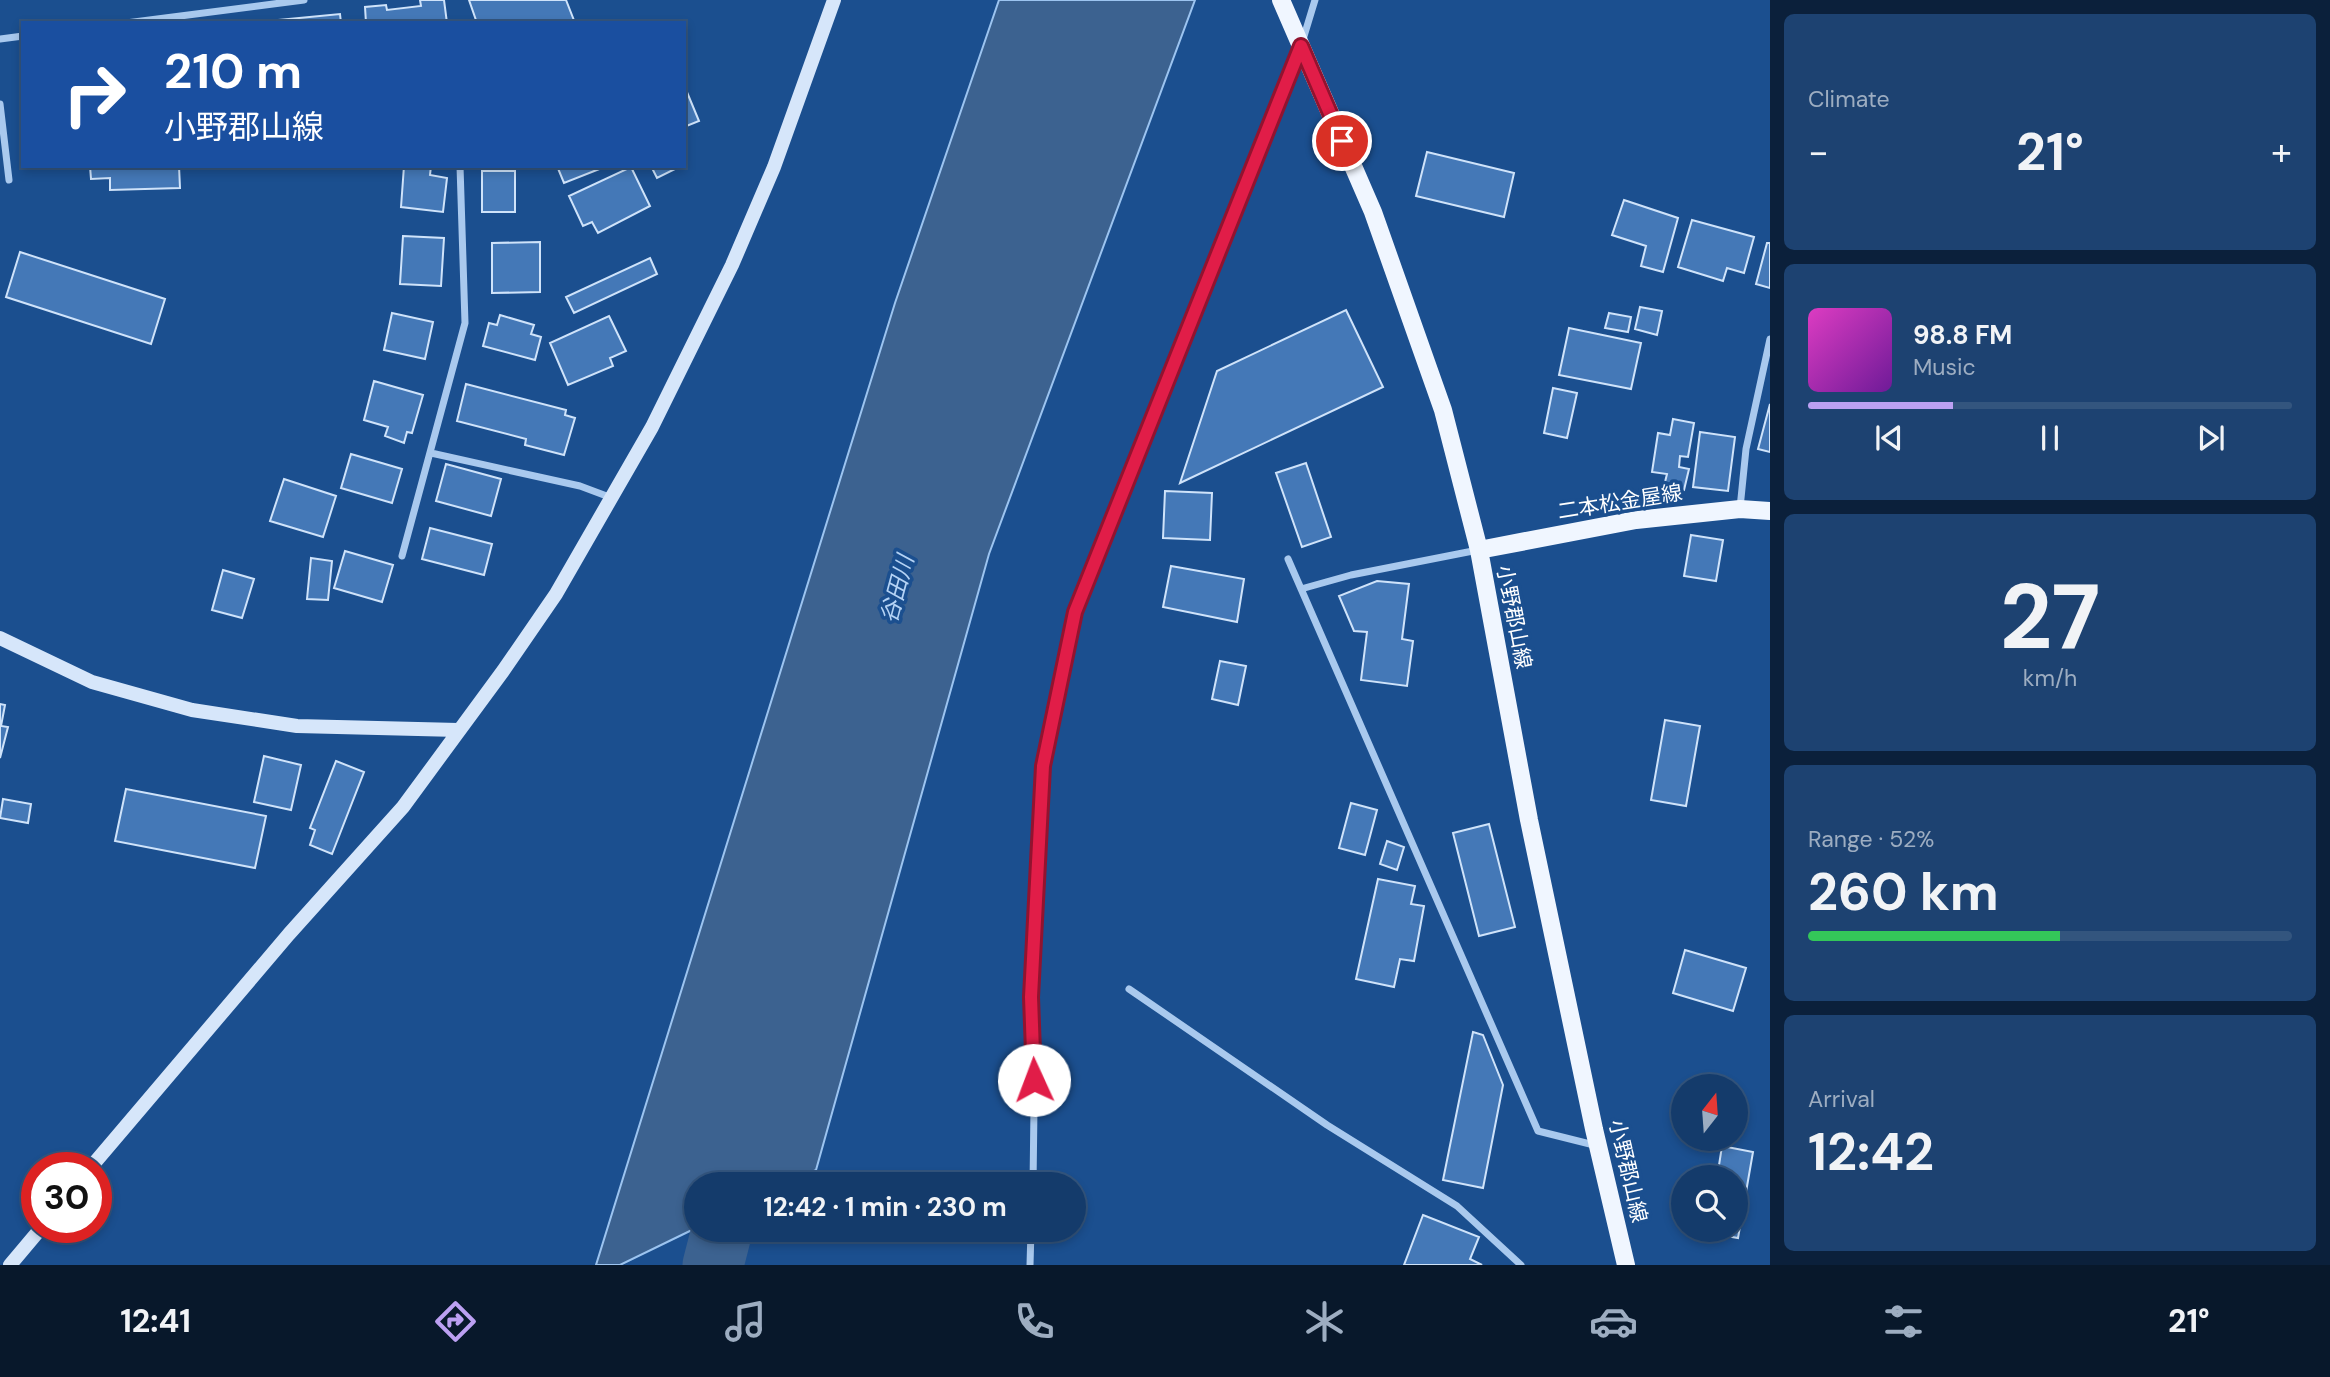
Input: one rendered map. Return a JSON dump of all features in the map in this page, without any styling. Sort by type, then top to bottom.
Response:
[{"type":"main road","name":"小野郡山線","points":[[1282,0],[1373,212],[1444,410],[1479,550],[1529,820],[1626,1265]]},
{"type":"main road","name":"二本松金屋線","points":[[1479,550],[1636,520],[1740,509],[1770,511]]},
{"type":"street","points":[[141,21],[304,0]]},
{"type":"street","points":[[104,1152],[289,934],[403,807],[556,594],[652,427],[732,265],[774,167],[834,0]]},
{"type":"street","points":[[1032,1172],[1034,1108],[1031,997],[1043,766],[1075,612],[1301,46],[1315,0]]},
{"type":"street","points":[[0,39],[21,36]]},
{"type":"street","points":[[0,104],[9,180]]},
{"type":"street","points":[[402,556],[465,323],[460,168]]},
{"type":"street","points":[[1740,509],[1746,449],[1770,339]]},
{"type":"street","points":[[431,453],[580,486],[612,498]]},
{"type":"street","points":[[1301,589],[1479,550]]},
{"type":"street","points":[[1288,559],[1538,1131],[1598,1146]]},
{"type":"street","points":[[0,638],[92,682],[192,710],[297,726],[458,730]]},
{"type":"street","points":[[1129,989],[1327,1125],[1457,1206],[1521,1265]]},
{"type":"street","points":[[1030,1265],[1031,1242]]},
{"type":"street","points":[[10,1265],[29,1243]]},
{"type":"water","points":[[999,0],[1195,0],[989,554],[816,1170],[684,1172],[684,1234],[620,1265],[596,1265],[895,303]]},
{"type":"building","points":[[420,0],[444,0],[447,21],[366,21],[365,7],[386,5],[387,10],[421,6]]},
{"type":"building","points":[[469,0],[566,0],[574,21],[476,21]]},
{"type":"building","points":[[340,14],[341,21],[279,21]]},
{"type":"building","points":[[686,90],[699,121],[686,126]]},
{"type":"building","points":[[1427,152],[1514,173],[1504,217],[1416,196]]},
{"type":"building","points":[[90,168],[179,168],[180,188],[110,190],[110,178],[91,179]]},
{"type":"building","points":[[404,168],[431,168],[430,175],[447,178],[443,212],[401,207]]},
{"type":"building","points":[[558,168],[602,168],[564,183]]},
{"type":"building","points":[[631,168],[650,206],[598,233],[592,222],[583,226],[569,196]]},
{"type":"building","points":[[652,168],[677,168],[657,178]]},
{"type":"building","points":[[482,171],[515,171],[515,212],[482,212]]},
{"type":"building","points":[[1624,200],[1678,218],[1663,272],[1641,266],[1646,246],[1612,235]]},
{"type":"building","points":[[1692,220],[1754,237],[1744,273],[1727,268],[1723,281],[1678,267]]},
{"type":"building","points":[[403,236],[444,238],[441,286],[400,284]]},
{"type":"building","points":[[540,242],[540,292],[492,293],[492,243]]},
{"type":"building","points":[[1767,243],[1770,243],[1770,288],[1756,284]]},
{"type":"building","points":[[20,252],[165,299],[151,344],[6,297]]},
{"type":"building","points":[[650,258],[657,274],[574,313],[566,297]]},
{"type":"building","points":[[1640,307],[1662,311],[1657,335],[1635,329]]},
{"type":"building","points":[[1346,310],[1383,387],[1180,483],[1217,371]]},
{"type":"building","points":[[392,313],[433,322],[425,359],[384,350]]},
{"type":"building","points":[[1609,313],[1631,317],[1628,332],[1605,328]]},
{"type":"building","points":[[500,315],[534,325],[531,334],[541,337],[535,360],[483,346],[489,323],[497,325]]},
{"type":"building","points":[[609,316],[626,351],[610,358],[613,366],[568,385],[550,343]]},
{"type":"building","points":[[1569,328],[1641,343],[1631,389],[1559,375]]},
{"type":"building","points":[[374,381],[423,395],[412,433],[407,432],[404,443],[385,436],[388,427],[364,420]]},
{"type":"building","points":[[466,384],[566,410],[565,415],[575,418],[564,455],[525,445],[526,439],[457,421]]},
{"type":"building","points":[[1553,388],[1577,393],[1567,438],[1544,433]]},
{"type":"building","points":[[1770,404],[1770,452],[1758,449]]},
{"type":"building","points":[[1673,419],[1694,423],[1688,457],[1680,456],[1679,467],[1689,469],[1684,490],[1664,486],[1667,474],[1652,472],[1658,433],[1670,435]]},
{"type":"building","points":[[1700,432],[1735,437],[1728,491],[1693,487]]},
{"type":"building","points":[[351,454],[402,469],[392,503],[341,488]]},
{"type":"building","points":[[1306,463],[1331,537],[1302,547],[1276,473]]},
{"type":"building","points":[[446,464],[501,479],[491,516],[436,501]]},
{"type":"building","points":[[284,479],[336,496],[323,537],[270,521]]},
{"type":"building","points":[[1165,491],[1212,493],[1210,540],[1163,538]]},
{"type":"building","points":[[430,528],[492,544],[484,575],[422,559]]},
{"type":"building","points":[[1691,535],[1723,540],[1716,581],[1684,576]]},
{"type":"building","points":[[345,551],[393,565],[382,602],[334,588]]},
{"type":"building","points":[[311,558],[332,561],[328,600],[307,599]]},
{"type":"building","points":[[1171,566],[1244,579],[1237,622],[1163,607]]},
{"type":"building","points":[[223,570],[254,579],[242,618],[212,610]]},
{"type":"building","points":[[1377,581],[1409,584],[1402,639],[1413,641],[1407,686],[1361,680],[1367,632],[1354,631],[1339,596]]},
{"type":"building","points":[[1220,661],[1246,666],[1238,705],[1212,699]]},
{"type":"building","points":[[0,704],[5,705],[1,726],[8,727],[0,758]]},
{"type":"building","points":[[1665,720],[1700,726],[1686,806],[1651,800]]},
{"type":"building","points":[[264,756],[301,765],[291,810],[254,802]]},
{"type":"building","points":[[336,761],[364,772],[332,854],[310,845],[315,830],[310,828]]},
{"type":"building","points":[[126,789],[266,816],[255,868],[115,841]]},
{"type":"building","points":[[3,799],[31,804],[28,823],[0,818]]},
{"type":"building","points":[[1351,803],[1377,810],[1365,855],[1339,848]]},
{"type":"building","points":[[1489,824],[1515,927],[1479,936],[1453,833]]},
{"type":"building","points":[[1387,841],[1404,847],[1397,870],[1380,864]]},
{"type":"building","points":[[1378,879],[1415,886],[1411,904],[1424,906],[1414,961],[1400,959],[1394,987],[1356,979]]},
{"type":"building","points":[[1685,950],[1746,968],[1733,1011],[1673,993]]},
{"type":"building","points":[[1473,1032],[1483,1035],[1503,1085],[1483,1188],[1443,1180]]},
{"type":"building","points":[[1721,1152],[1753,1152],[1748,1181],[1748,1165],[1719,1165]]},
{"type":"building","points":[[1423,1215],[1479,1237],[1470,1259],[1482,1265],[1404,1265]]},
{"type":"waterway","name":"谷田川","points":[[713,1265],[719,1242]]},
{"type":"route","points":[[1034,1080],[1031,997],[1043,766],[1075,612],[1301,46],[1342,141]]}]
